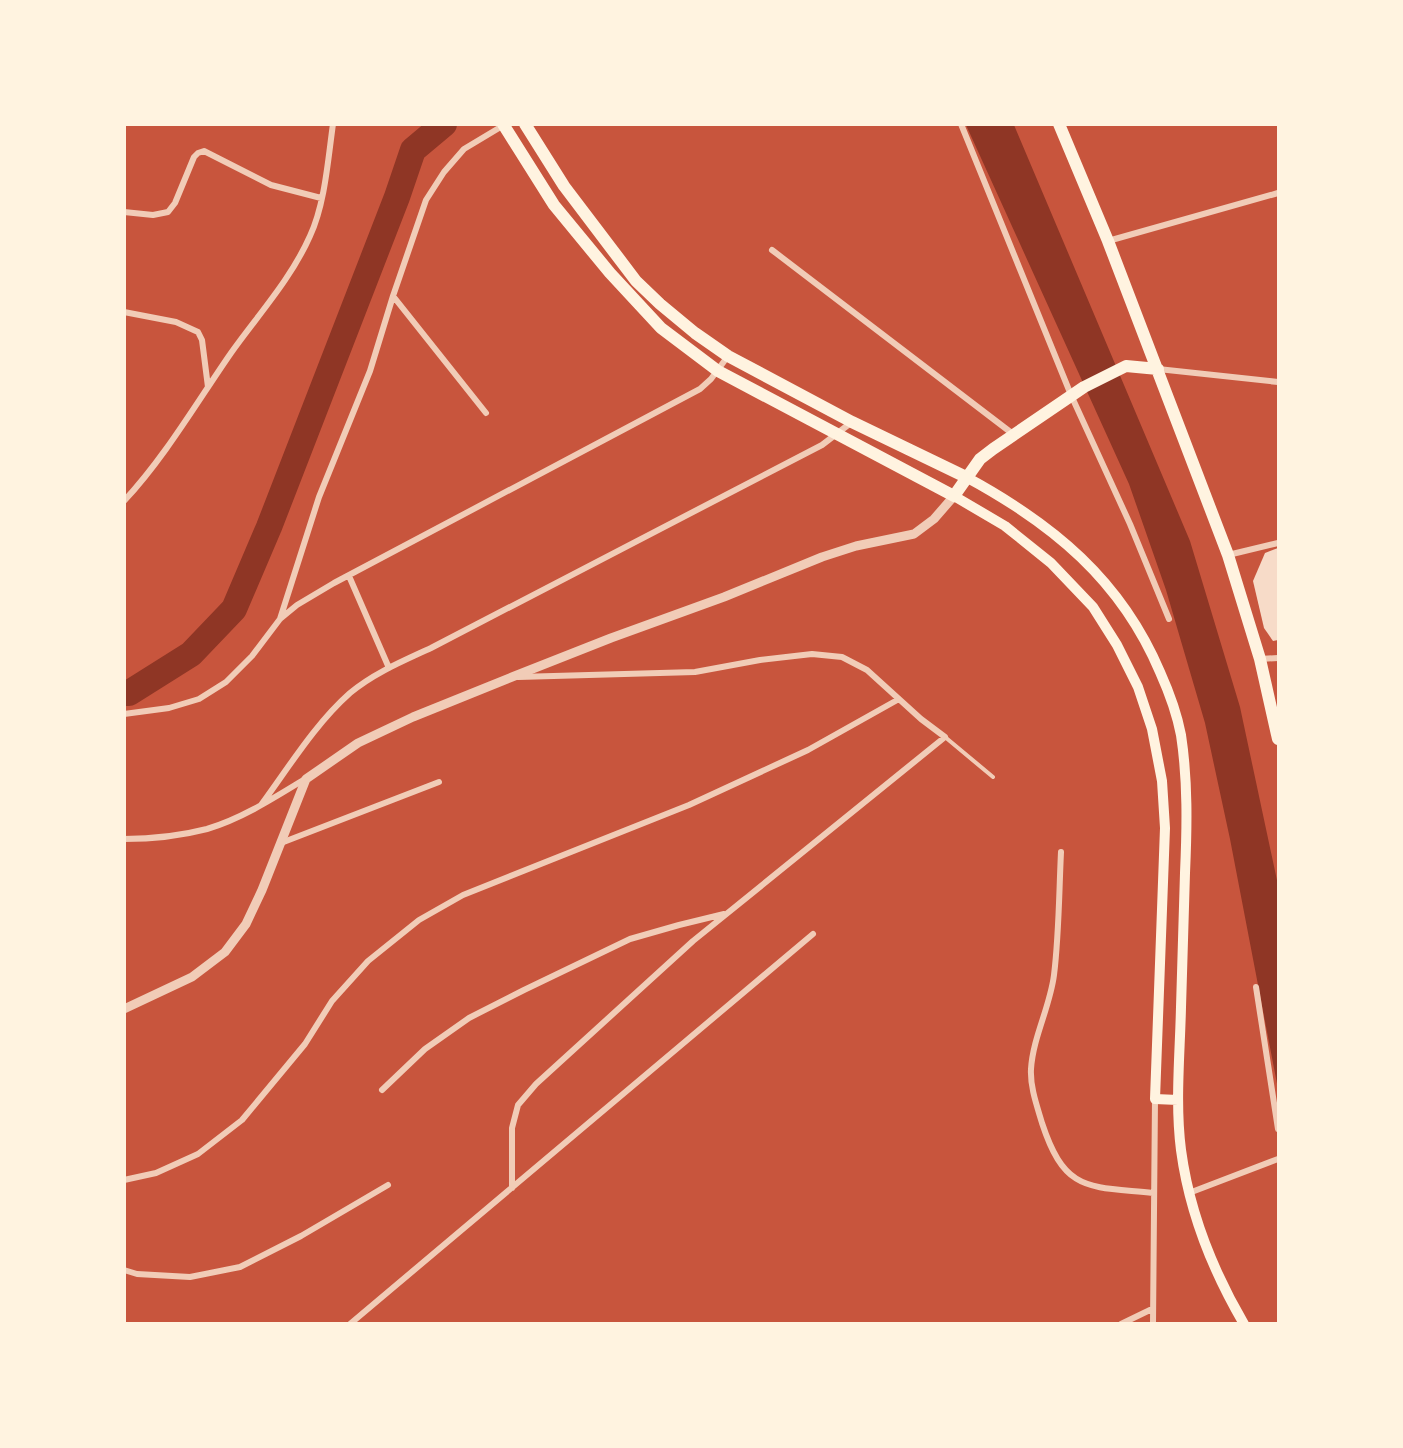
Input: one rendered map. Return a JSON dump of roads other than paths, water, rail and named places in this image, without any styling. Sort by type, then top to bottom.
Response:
[{"type":"main road","points":[[525,124],[564,186],[636,281],[695,333],[728,356],[852,422],[966,477],[1002,498],[1089,563],[1110,587],[1135,622],[1152,652],[1168,690],[1180,734],[1185,784],[1186,840],[1178,1100],[1181,1149],[1189,1192],[1208,1250],[1244,1323]]},
{"type":"main road","points":[[1059,124],[1158,369],[1228,555],[1260,658],[1278,739]]},
{"type":"main road","points":[[504,125],[554,205],[610,273],[661,328],[718,371],[954,496],[1005,526],[1051,562],[1093,607],[1117,645],[1138,687],[1152,729],[1162,780],[1165,828],[1155,1099],[1178,1100]]},
{"type":"main road","points":[[954,496],[980,459],[1071,395],[1126,366],[1158,369]]},
{"type":"street","points":[[125,498],[188,419],[208,387],[298,261],[311,234],[321,198],[333,124]]},
{"type":"street","points":[[962,124],[1071,395],[1126,514],[1169,619]]},
{"type":"street","points":[[280,619],[320,497],[369,371],[426,200],[444,172],[464,149],[504,125]]},
{"type":"street","points":[[124,212],[153,215],[168,212],[175,203],[194,157],[204,151],[272,184],[321,198]]},
{"type":"street","points":[[1107,241],[1278,193]]},
{"type":"street","points":[[772,250],[1013,434]]},
{"type":"street","points":[[393,296],[486,413]]},
{"type":"street","points":[[124,312],[176,322],[198,332],[202,340],[208,387]]},
{"type":"street","points":[[124,714],[169,708],[199,699],[226,682],[252,656],[280,619],[297,605],[700,389],[718,371],[728,356]]},
{"type":"street","points":[[1158,369],[1278,382]]},
{"type":"street","points":[[261,805],[325,719],[351,692],[388,668],[822,445],[852,422]]},
{"type":"street","points":[[124,839],[155,839],[207,828],[261,805],[306,779],[358,743],[413,717],[610,638],[724,597],[822,557],[856,546],[914,534],[934,519],[954,496]]},
{"type":"street","points":[[1228,555],[1278,543]]},
{"type":"street","points":[[349,576],[388,668]]},
{"type":"street","points":[[512,677],[695,672],[760,660],[812,654],[842,657],[867,670],[945,737],[693,941],[536,1084],[519,1105],[512,1128],[512,1188]]},
{"type":"street","points":[[1260,658],[1278,658]]},
{"type":"street","points":[[124,1180],[156,1173],[198,1154],[242,1120],[304,1044],[332,1001],[368,962],[419,920],[463,895],[689,805],[808,750],[899,699]]},
{"type":"street","points":[[124,1008],[192,977],[225,952],[246,924],[262,890],[306,779]]},
{"type":"street","points":[[280,843],[439,782]]},
{"type":"street","points":[[1061,852],[1054,975],[1049,1001],[1036,1039],[1031,1070],[1035,1103],[1048,1141],[1060,1165],[1074,1179],[1092,1187],[1153,1193]]},
{"type":"street","points":[[382,1090],[425,1049],[469,1018],[515,994],[630,939],[679,924],[727,914]]},
{"type":"street","points":[[350,1323],[813,934]]},
{"type":"street","points":[[1256,987],[1278,1129]]},
{"type":"street","points":[[1153,1323],[1155,1099]]},
{"type":"street","points":[[1189,1192],[1278,1159]]},
{"type":"street","points":[[124,1270],[137,1274],[190,1277],[240,1267],[301,1236],[388,1185]]},
{"type":"street","points":[[1121,1323],[1152,1309]]},
{"type":"lane","points":[[945,737],[993,777]]},
{"type":"waterway","points":[[124,693],[129,693],[191,654],[234,609],[269,527],[397,197],[413,150],[444,124]]}]
